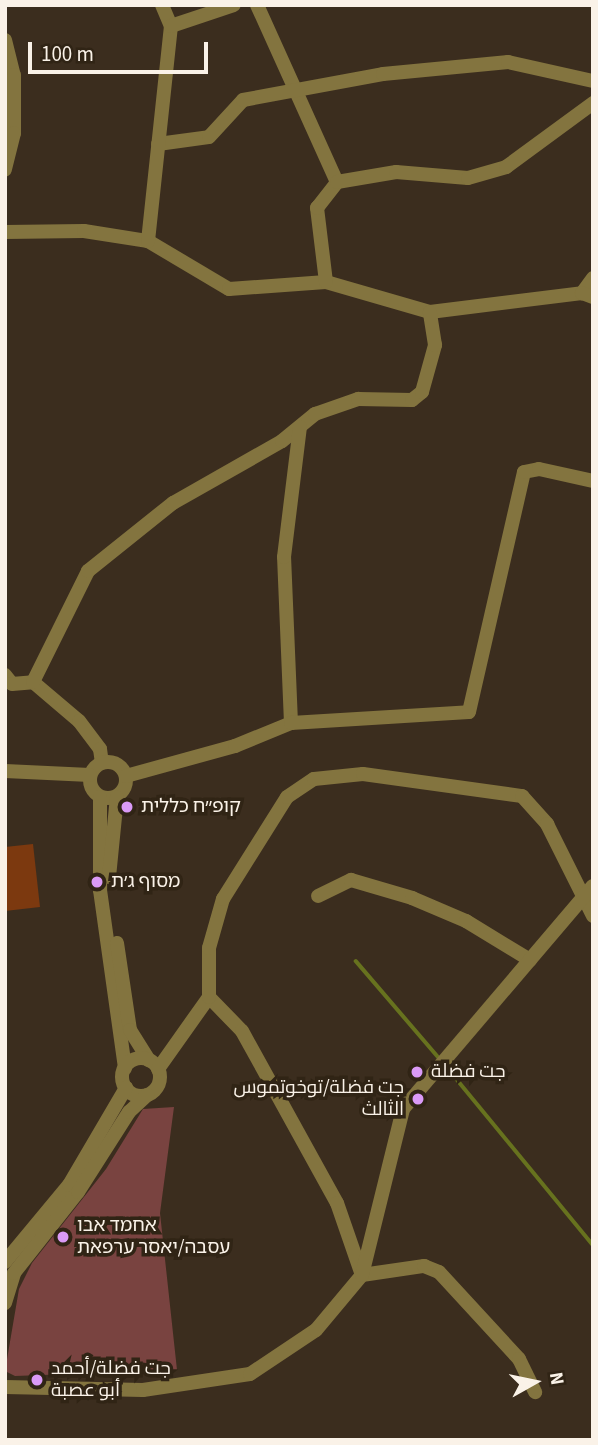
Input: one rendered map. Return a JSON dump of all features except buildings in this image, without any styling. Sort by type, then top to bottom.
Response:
[{"type":"street","points":[[148,241],[171,26],[162,5]]},
{"type":"street","points":[[171,26],[234,5]]},
{"type":"street","points":[[257,5],[337,182]]},
{"type":"street","points":[[5,40],[14,75],[14,133],[5,170]]},
{"type":"street","points":[[158,144],[209,137],[243,100],[383,74],[508,62],[593,81]]},
{"type":"street","points":[[326,282],[317,208],[337,182],[396,172],[468,178],[506,167],[593,103]]},
{"type":"street","points":[[5,232],[84,231],[148,241],[229,289],[326,282],[430,312],[587,295],[593,278]]},
{"type":"street","points":[[33,682],[88,571],[173,503],[300,426],[314,414],[358,399],[412,400],[422,392],[435,345],[430,312]]},
{"type":"street","points":[[291,723],[284,557],[300,426]]},
{"type":"street","points":[[126,776],[235,746],[291,723],[469,712],[524,472],[539,469],[593,481]]},
{"type":"street","points":[[7,681],[33,682],[90,732],[102,763]]},
{"type":"street","points":[[5,1262],[69,1185],[125,1088],[125,1068],[100,890],[100,797],[90,786],[90,775],[102,763],[114,763],[126,776]]},
{"type":"street","points":[[5,771],[90,775]]},
{"type":"street","points":[[153,1064],[209,997],[209,948],[223,899],[287,797],[314,779],[363,774],[522,796],[547,824],[589,891],[593,916]]},
{"type":"street","points":[[5,1303],[14,1273],[78,1192],[129,1112],[159,1081],[153,1064],[130,1030],[109,890],[117,797],[126,776]]},
{"type":"street","points":[[100,797],[117,797]]},
{"type":"street","points":[[318,896],[351,880],[466,921],[530,960]]},
{"type":"street","points":[[5,1387],[143,1390],[250,1374],[316,1330],[362,1275],[403,1110],[589,891]]},
{"type":"street","points":[[209,997],[242,1031],[337,1203],[362,1275]]},
{"type":"street","points":[[125,1068],[136,1059],[153,1064]]},
{"type":"street","points":[[125,1088],[148,1095]]},
{"type":"street","points":[[362,1275],[424,1266],[439,1272],[519,1359],[535,1392]]},
{"type":"shaded area","points":[[174,1107],[160,1213],[177,1370],[15,1376],[5,1371],[19,1289],[32,1263],[106,1169],[143,1109]]},
{"type":"waterway","points":[[356,961],[441,1060]]},
{"type":"waterway","points":[[446,1066],[593,1245]]},
{"type":"place","name":"קופ״ח כללית","points":[[127,807]]},
{"type":"place","name":"מסוף ג׳ת","points":[[97,882]]},
{"type":"place","name":"جت فضلة","points":[[417,1072]]},
{"type":"place","name":"جت فضلة/توخوتموس الثالث","points":[[418,1099]]},
{"type":"place","name":"אחמד אבו עסבה/יאסר ערפאת","points":[[63,1237]]},
{"type":"place","name":"جت فضلة/أحمد أبو عصبة","points":[[37,1380]]}]
